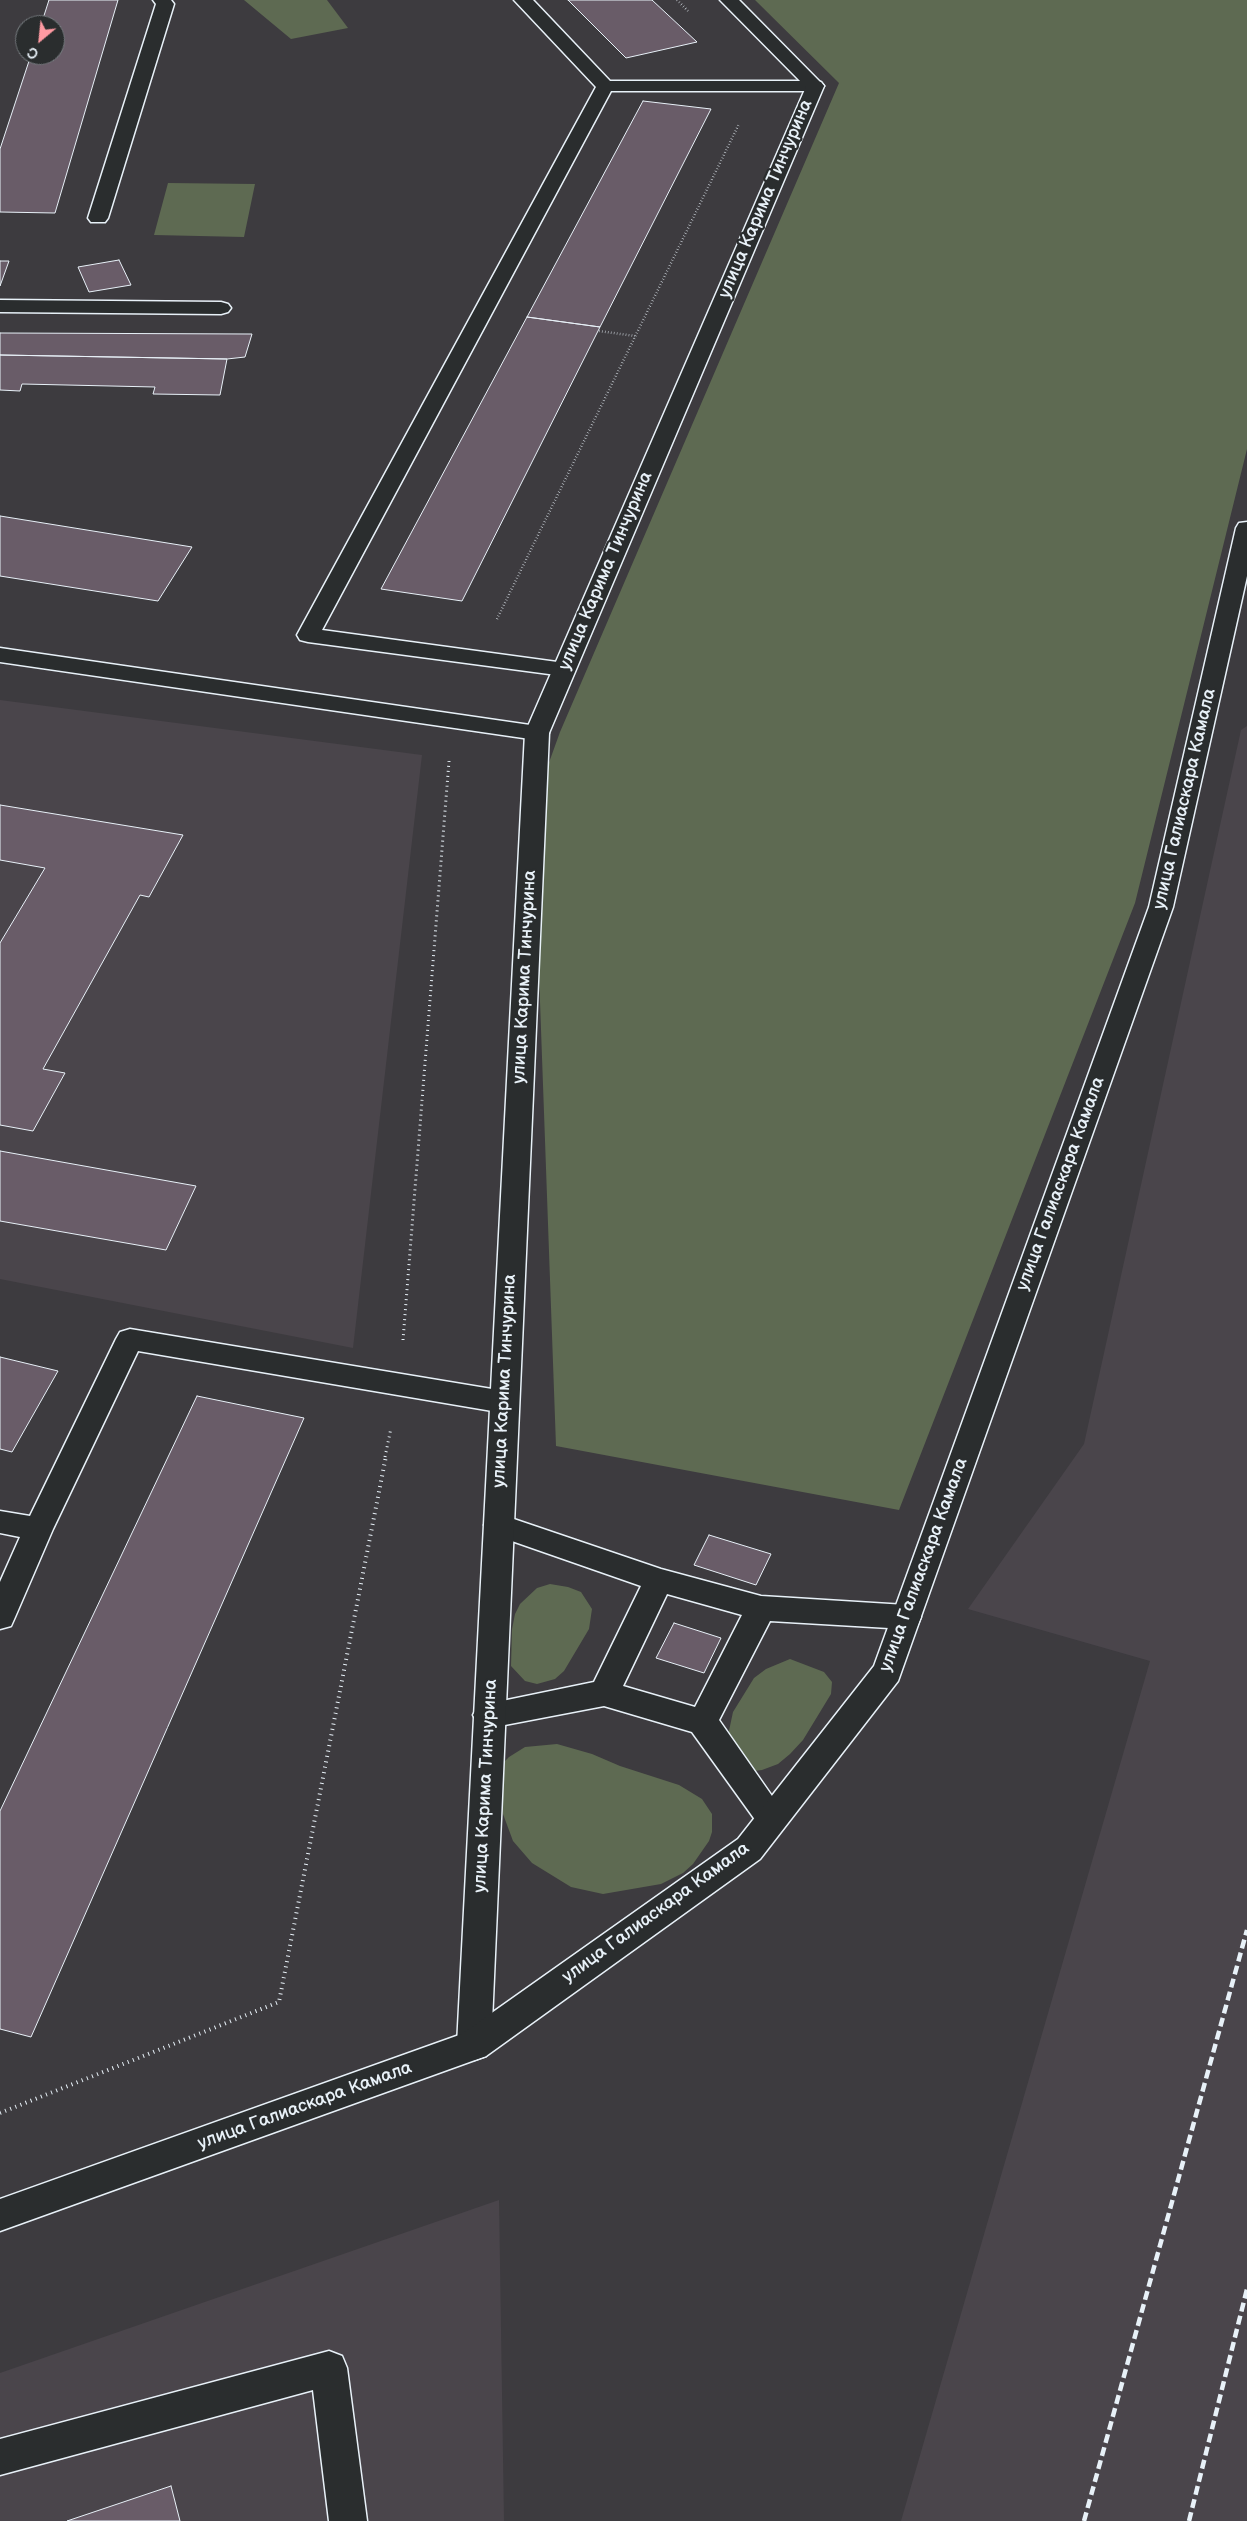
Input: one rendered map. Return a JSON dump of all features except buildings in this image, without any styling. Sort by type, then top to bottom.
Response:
[{"type":"street","points":[[98,218],[165,4],[162,0]]},
{"type":"street","points":[[523,0],[605,86],[815,86]]},
{"type":"street","name":"улица Карима Тинчурина","points":[[474,2045],[537,733],[815,86],[729,0]]},
{"type":"street","points":[[564,670],[308,635],[605,86]]},
{"type":"street","points":[[0,306],[221,308]]},
{"type":"street","name":"улица Галиаскара Камала","points":[[0,2215],[474,2045],[749,1849],[887,1672],[1161,907],[1247,528]]},
{"type":"street","points":[[0,655],[537,733]]},
{"type":"street","points":[[0,1617],[38,1529],[130,1339],[504,1402]]},
{"type":"street","points":[[0,1522],[38,1529]]},
{"type":"street","points":[[499,1525],[659,1580],[761,1608],[906,1617]]},
{"type":"street","points":[[604,1693],[659,1580]]},
{"type":"street","points":[[703,1722],[761,1608]]},
{"type":"street","points":[[490,1715],[604,1693],[703,1722],[772,1819]]},
{"type":"street","points":[[0,2457],[329,2368],[348,2521]]},
{"type":"path","points":[[677,0],[691,14]]},
{"type":"path","points":[[478,658],[758,86]]},
{"type":"path","points":[[599,331],[636,336]]},
{"type":"path","points":[[0,2113],[279,2002],[399,1384],[452,721]]},
{"type":"shaded area","points":[[0,700],[422,755],[353,1348],[0,1279]]},
{"type":"shaded area","points":[[1247,726],[1247,2521],[901,2521],[1150,1661],[968,1609],[1084,1444],[1241,730]]},
{"type":"shaded area","points":[[499,2200],[504,2521],[0,2521],[0,2373]]},
{"type":"green space","points":[[244,0],[327,0],[348,28],[291,39]]},
{"type":"green space","points":[[755,0],[1247,0],[1247,449],[1135,903],[899,1510],[556,1446],[533,807],[560,732],[839,83]]},
{"type":"green space","points":[[168,183],[255,184],[244,237],[154,235]]},
{"type":"green space","points":[[550,1584],[568,1587],[581,1592],[592,1609],[589,1629],[564,1671],[555,1679],[537,1684],[525,1681],[511,1666],[512,1629],[515,1614],[520,1604],[537,1588]]},
{"type":"green space","points":[[790,1659],[824,1672],[832,1682],[831,1694],[803,1740],[790,1754],[778,1764],[762,1770],[746,1772],[727,1740],[733,1712],[754,1678],[766,1669]]},
{"type":"green space","points":[[557,1744],[592,1754],[620,1766],[679,1785],[702,1799],[712,1814],[712,1832],[709,1841],[693,1864],[683,1873],[661,1884],[603,1894],[571,1887],[532,1863],[513,1841],[503,1814],[499,1792],[503,1763],[525,1747]]},
{"type":"railway","points":[[1084,2521],[1247,1930]]},
{"type":"railway","points":[[1189,2521],[1247,2289]]}]
